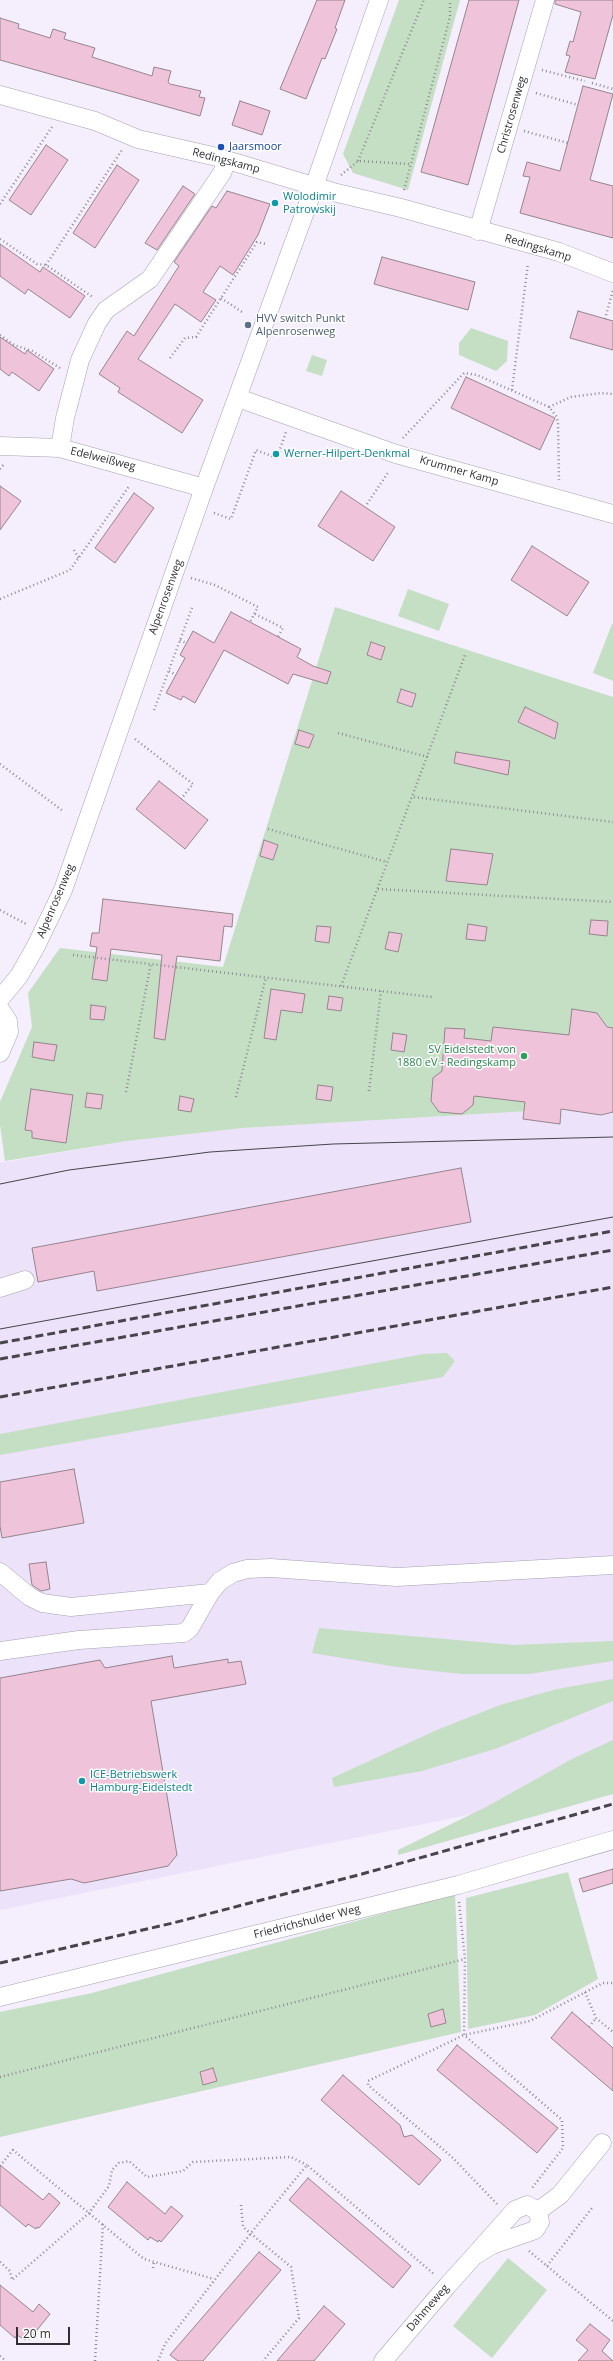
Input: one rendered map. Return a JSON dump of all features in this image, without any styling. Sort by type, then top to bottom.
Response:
[{"type":"street","points":[[314,186],[379,0]]},
{"type":"street","name":"Christrosenweg","points":[[478,231],[545,0]]},
{"type":"street","name":"Redingskamp","points":[[0,95],[95,121],[138,140],[227,160],[314,186],[559,252],[613,273]]},
{"type":"street","points":[[60,448],[65,418],[80,360],[97,323],[106,310],[150,279],[222,173],[227,160]]},
{"type":"street","name":"Alpenrosenweg","points":[[0,999],[19,976],[36,946],[63,890],[204,488],[314,186]]},
{"type":"street","name":"Krummer Kamp","points":[[238,398],[396,454],[613,514]]},
{"type":"street","name":"Edelweißweg","points":[[0,446],[60,448],[204,488]]},
{"type":"street","points":[[0,1009],[8,1021],[9,1032],[0,1053]]},
{"type":"street","points":[[0,1288],[25,1280]]},
{"type":"street","points":[[0,1651],[78,1640],[184,1633],[190,1628],[210,1593],[220,1581],[233,1573],[247,1569],[271,1568],[397,1577],[613,1565]]},
{"type":"street","points":[[0,1572],[30,1597],[42,1603],[71,1607],[210,1593]]},
{"type":"street","name":"Friedrichshulder Weg","points":[[0,1997],[458,1884],[613,1840]]},
{"type":"street","points":[[538,2211],[560,2195],[602,2143]]},
{"type":"street","name":"Dahmeweg","points":[[383,2361],[474,2256],[518,2207],[530,2205],[538,2211],[540,2222],[535,2230],[492,2245],[474,2256]]},
{"type":"path","points":[[341,175],[358,161],[424,0]]},
{"type":"path","points":[[402,197],[450,17],[450,0]]},
{"type":"path","points":[[542,70],[585,81]]},
{"type":"path","points":[[592,83],[613,89]]},
{"type":"path","points":[[535,93],[578,104]]},
{"type":"path","points":[[0,204],[52,126]]},
{"type":"path","points":[[524,131],[568,143]]},
{"type":"path","points":[[46,265],[124,146]]},
{"type":"path","points":[[358,161],[410,164]]},
{"type":"path","points":[[0,239],[37,264],[46,265],[96,299]]},
{"type":"path","points":[[170,358],[185,338],[196,337],[257,242],[266,244]]},
{"type":"path","points":[[512,390],[528,263]]},
{"type":"path","points":[[605,319],[613,289]]},
{"type":"path","points":[[221,298],[242,312]]},
{"type":"path","points":[[0,335],[14,345],[32,350],[66,372]]},
{"type":"path","points":[[399,442],[464,374],[477,375],[549,407],[558,422],[559,483]]},
{"type":"path","points":[[549,407],[571,396],[601,393],[613,394]]},
{"type":"path","points":[[220,515],[231,519],[256,450],[277,458],[288,426]]},
{"type":"path","points":[[367,504],[392,466]]},
{"type":"path","points":[[0,599],[70,570],[134,478]]},
{"type":"path","points":[[74,550],[78,559]]},
{"type":"path","points":[[187,576],[215,585],[258,607],[250,622]]},
{"type":"path","points":[[154,710],[193,605]]},
{"type":"path","points":[[254,614],[283,628],[278,637]]},
{"type":"path","points":[[180,640],[186,643]]},
{"type":"path","points":[[341,986],[387,862],[414,797],[465,656]]},
{"type":"path","points":[[169,671],[176,675]]},
{"type":"path","points":[[338,732],[428,757]]},
{"type":"path","points":[[131,736],[193,784],[182,799]]},
{"type":"path","points":[[0,764],[63,811]]},
{"type":"path","points":[[414,797],[613,822]]},
{"type":"path","points":[[268,829],[387,862]]},
{"type":"path","points":[[378,889],[613,902]]},
{"type":"path","points":[[0,910],[35,929]]},
{"type":"path","points":[[73,955],[432,997]]},
{"type":"path","points":[[126,1092],[151,963]]},
{"type":"path","points":[[236,1097],[266,977]]},
{"type":"path","points":[[369,1091],[381,991]]},
{"type":"path","points":[[458,1884],[465,1959],[464,2035],[562,2120],[563,2148],[529,2191]]},
{"type":"path","points":[[0,2077],[465,1959]]},
{"type":"path","points":[[501,2208],[452,2158],[368,2085],[368,2081],[464,2035],[530,2021],[604,1983],[613,1983]]},
{"type":"path","points":[[585,1992],[596,2018],[613,2032]]},
{"type":"path","points":[[588,2027],[596,2018]]},
{"type":"path","points":[[0,2166],[13,2150],[144,2259],[214,2279]]},
{"type":"path","points":[[0,2262],[10,2271],[12,2280],[89,2213],[109,2186],[112,2170],[119,2163],[129,2161],[148,2177],[183,2172],[193,2162],[291,2157],[307,2165],[440,2279]]},
{"type":"path","points":[[158,2361],[165,2344],[214,2279],[307,2165]]},
{"type":"path","points":[[241,2205],[243,2226],[291,2267],[299,2318],[263,2361]]},
{"type":"path","points":[[547,2266],[592,2208]]},
{"type":"path","points":[[95,2361],[102,2223]]},
{"type":"path","points":[[526,2249],[613,2321]]},
{"type":"path","points":[[153,2268],[154,2262]]},
{"type":"path","points":[[0,2356],[6,2361]]},
{"type":"shaded area","points":[[613,1106],[613,1782],[517,1805],[0,1910],[0,1163],[127,1141],[243,1128]]},
{"type":"green space","points":[[399,0],[460,0],[408,190],[353,173],[343,154]]},
{"type":"green space","points":[[471,328],[508,341],[507,361],[496,371],[459,355],[459,343]]},
{"type":"green space","points":[[312,355],[327,360],[322,376],[306,371]]},
{"type":"green space","points":[[408,589],[449,604],[439,631],[398,616]]},
{"type":"green space","points":[[335,607],[613,697],[613,1106],[243,1128],[127,1141],[5,1161],[0,1125],[0,1102],[32,1027],[28,993],[60,948],[223,967]]},
{"type":"green space","points":[[613,624],[613,681],[593,673]]},
{"type":"green space","points":[[447,1353],[455,1361],[443,1377],[0,1455],[0,1434],[423,1354]]},
{"type":"green space","points":[[319,1628],[514,1645],[613,1641],[613,1661],[529,1674],[461,1674],[397,1667],[312,1653]]},
{"type":"green space","points":[[613,1679],[613,1701],[498,1748],[422,1771],[334,1787],[332,1778],[439,1729],[503,1704],[557,1689]]},
{"type":"green space","points":[[613,1740],[613,1794],[398,1855],[398,1850],[486,1807],[572,1759]]},
{"type":"green space","points":[[568,1872],[598,1979],[535,2015],[468,2029],[466,1898]]},
{"type":"green space","points":[[455,1894],[461,2032],[0,2137],[0,2012],[92,1993]]},
{"type":"green space","points":[[508,2258],[547,2290],[492,2358],[453,2326]]},
{"type":"building","points":[[317,0],[345,0],[335,28],[337,29],[325,59],[322,58],[306,99],[280,89]]},
{"type":"building","points":[[469,0],[519,0],[468,185],[421,172]]},
{"type":"building","points":[[555,0],[613,0],[613,15],[595,79],[565,72],[570,56],[566,55],[570,41],[573,42],[581,12],[555,4]]},
{"type":"building","points":[[0,18],[19,24],[18,28],[50,38],[53,29],[66,33],[64,39],[95,48],[92,57],[152,76],[154,67],[171,71],[168,82],[170,84],[201,91],[199,97],[205,98],[200,116],[0,60]]},
{"type":"building","points":[[583,86],[613,94],[590,180],[613,186],[613,238],[520,213],[530,177],[523,176],[527,162],[560,171]]},
{"type":"building","points":[[240,101],[270,111],[262,135],[232,125]]},
{"type":"building","points":[[46,145],[68,160],[31,215],[9,200]]},
{"type":"building","points":[[117,165],[139,180],[95,248],[73,233]]},
{"type":"building","points":[[183,186],[195,194],[157,250],[145,243]]},
{"type":"building","points":[[227,191],[270,204],[258,235],[233,275],[220,266],[203,292],[216,300],[201,322],[175,304],[138,359],[203,400],[182,433],[118,392],[120,388],[99,374],[127,331],[134,336],[179,266],[174,262],[212,206],[216,208]]},
{"type":"building","points":[[0,244],[40,272],[43,267],[85,296],[70,318],[28,289],[25,294],[0,276]]},
{"type":"building","points":[[382,257],[475,282],[468,310],[374,284]]},
{"type":"building","points":[[578,311],[613,321],[613,350],[570,338]]},
{"type":"building","points":[[0,337],[25,354],[27,350],[54,369],[39,391],[12,372],[9,376],[0,369]]},
{"type":"building","points":[[466,377],[555,418],[540,450],[451,408]]},
{"type":"building","points":[[0,486],[21,501],[0,530]]},
{"type":"building","points":[[341,491],[395,527],[373,561],[318,526]]},
{"type":"building","points":[[134,493],[154,508],[115,563],[95,548]]},
{"type":"building","points":[[532,546],[589,582],[567,616],[511,580]]},
{"type":"building","points":[[231,612],[301,649],[297,657],[313,666],[331,672],[327,684],[293,674],[288,684],[224,650],[195,703],[183,696],[181,700],[166,693],[185,658],[180,655],[193,631],[214,643]]},
{"type":"building","points":[[371,642],[385,647],[381,660],[367,655]]},
{"type":"building","points":[[401,689],[416,694],[412,707],[397,702]]},
{"type":"building","points":[[525,707],[558,723],[555,739],[518,722]]},
{"type":"building","points":[[299,730],[314,735],[309,748],[295,744]]},
{"type":"building","points":[[456,752],[510,761],[508,775],[454,763]]},
{"type":"building","points":[[159,781],[208,820],[185,849],[136,809]]},
{"type":"building","points":[[264,840],[278,845],[273,860],[260,856]]},
{"type":"building","points":[[451,849],[493,854],[487,885],[446,881]]},
{"type":"building","points":[[103,899],[233,914],[232,927],[224,926],[220,961],[177,956],[165,1040],[154,1038],[162,955],[111,949],[107,981],[92,979],[97,947],[90,946],[92,933],[99,933]]},
{"type":"building","points":[[591,920],[608,921],[607,936],[589,934]]},
{"type":"building","points":[[468,924],[487,927],[485,941],[466,939]]},
{"type":"building","points":[[317,926],[331,927],[329,943],[315,941]]},
{"type":"building","points":[[389,932],[402,934],[398,952],[385,949]]},
{"type":"building","points":[[271,989],[305,994],[302,1013],[281,1010],[276,1040],[264,1038]]},
{"type":"building","points":[[329,996],[343,998],[341,1011],[327,1009]]},
{"type":"building","points":[[91,1005],[106,1007],[104,1020],[90,1019]]},
{"type":"building","name":"SV Eidelstedt von 1880 eV - Redingskamp","points":[[572,1009],[597,1013],[607,1027],[613,1028],[613,1112],[601,1115],[561,1109],[560,1124],[523,1119],[525,1102],[474,1096],[473,1105],[462,1114],[439,1112],[431,1101],[433,1078],[442,1071],[445,1028],[465,1029],[464,1038],[491,1041],[493,1027],[569,1035]]},
{"type":"building","points":[[393,1033],[407,1035],[404,1052],[391,1050]]},
{"type":"building","points":[[34,1042],[57,1045],[54,1061],[32,1057]]},
{"type":"building","points":[[318,1085],[333,1087],[331,1101],[316,1099]]},
{"type":"building","points":[[31,1089],[73,1095],[66,1143],[32,1138],[32,1131],[25,1130]]},
{"type":"building","points":[[87,1093],[103,1095],[101,1109],[85,1107]]},
{"type":"building","points":[[180,1096],[194,1099],[191,1112],[178,1110]]},
{"type":"building","points":[[461,1168],[471,1222],[97,1291],[94,1271],[38,1282],[32,1248]]},
{"type":"building","points":[[74,1469],[84,1523],[2,1538],[0,1526],[0,1482]]},
{"type":"building","points":[[46,1562],[50,1589],[41,1591],[32,1585],[29,1564]]},
{"type":"building","name":"ICE-Betriebswerk Hamburg-Eidelstedt","points":[[172,1656],[174,1668],[228,1659],[228,1663],[241,1661],[246,1684],[151,1701],[177,1855],[168,1866],[84,1883],[71,1879],[0,1891],[0,1678],[100,1660],[105,1668]]},
{"type":"building","points":[[613,1869],[613,1883],[583,1892],[579,1879]]},
{"type":"building","points":[[443,2009],[446,2023],[431,2027],[428,2014]]},
{"type":"building","points":[[572,2012],[613,2048],[613,2091],[551,2038]]},
{"type":"building","points":[[457,2045],[558,2128],[537,2153],[437,2070]]},
{"type":"building","points":[[213,2068],[217,2081],[203,2085],[200,2072]]},
{"type":"building","points":[[343,2075],[400,2125],[404,2137],[412,2135],[441,2160],[419,2185],[321,2100]]},
{"type":"building","points":[[0,2165],[43,2200],[49,2193],[60,2203],[39,2228],[37,2227],[36,2229],[28,2224],[26,2227],[0,2205]]},
{"type":"building","points":[[308,2178],[411,2266],[393,2288],[289,2200]]},
{"type":"building","points":[[127,2182],[165,2214],[171,2206],[183,2216],[161,2242],[159,2240],[158,2242],[150,2237],[148,2240],[108,2207]]},
{"type":"building","points":[[259,2252],[281,2270],[203,2361],[178,2361],[170,2355]]},
{"type":"building","points":[[0,2285],[33,2312],[39,2304],[50,2314],[29,2340],[27,2338],[25,2340],[17,2335],[15,2338],[0,2325]]},
{"type":"building","points":[[324,2306],[345,2324],[314,2361],[277,2361]]},
{"type":"building","points":[[590,2324],[610,2340],[602,2351],[613,2361],[578,2361],[588,2350],[576,2340]]},
{"type":"tram line","points":[[0,1184],[69,1170],[210,1152],[333,1144],[613,1137]]},
{"type":"tram line","points":[[0,1329],[613,1217]]},
{"type":"railway","points":[[0,1343],[613,1231]]},
{"type":"railway","points":[[0,1359],[613,1250]]},
{"type":"railway","points":[[0,1397],[613,1287]]},
{"type":"railway","points":[[0,1963],[173,1923],[362,1874],[613,1804]]},
{"type":"place","name":"Jaarsmoor","points":[[221,147]]},
{"type":"place","name":"Wolodimir Patrowskij","points":[[275,203]]},
{"type":"place","name":"HVV switch Punkt Alpenrosenweg","points":[[248,325]]},
{"type":"place","name":"Werner-Hilpert-Denkmal","points":[[276,454]]},
{"type":"place","name":"SV Eidelstedt von 1880 eV - Redingskamp","points":[[524,1056]]},
{"type":"place","name":"ICE-Betriebswerk Hamburg-Eidelstedt","points":[[82,1781]]}]
